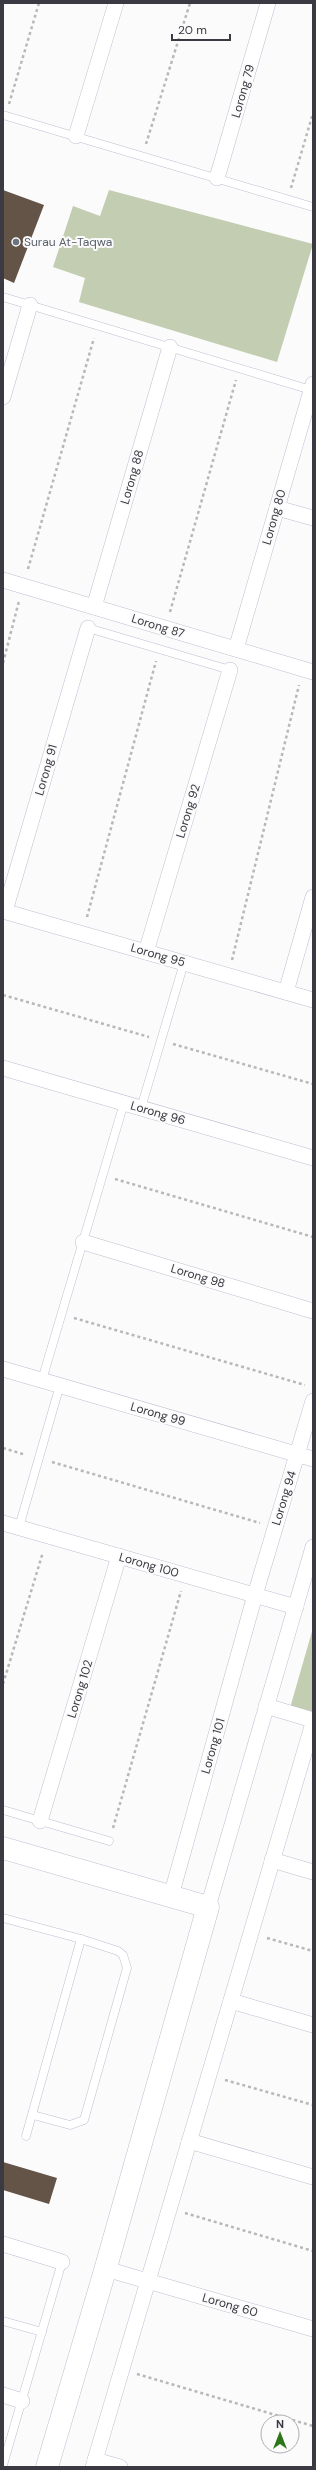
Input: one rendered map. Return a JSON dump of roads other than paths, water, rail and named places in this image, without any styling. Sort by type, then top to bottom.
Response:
[{"type":"street","points":[[76,136],[116,3]]},
{"type":"street","name":"Lorong 79","points":[[217,178],[268,3]]},
{"type":"street","points":[[3,397],[30,305]]},
{"type":"street","name":"Lorong 88","points":[[94,607],[170,347]]},
{"type":"street","name":"Lorong 80","points":[[236,649],[312,387]]},
{"type":"street","points":[[277,508],[313,518]]},
{"type":"street","name":"Lorong 87","points":[[3,580],[308,671]]},
{"type":"street","name":"Lorong 91","points":[[4,911],[88,628]]},
{"type":"street","name":"Lorong 92","points":[[146,952],[230,670]]},
{"type":"street","points":[[286,992],[313,897]]},
{"type":"street","name":"Lorong 95","points":[[4,911],[313,1000]]},
{"type":"street","name":"Lorong 96","points":[[3,1068],[313,1158]]},
{"type":"street","name":"Lorong 98","points":[[83,1242],[313,1311]]},
{"type":"street","name":"Lorong 99","points":[[3,1369],[313,1459]]},
{"type":"street","name":"Lorong 94","points":[[255,1595],[313,1401]]},
{"type":"street","name":"Lorong 100","points":[[3,1523],[296,1607]]},
{"type":"street","points":[[47,2467],[106,2269],[208,1907],[313,1547]]},
{"type":"street","name":"Lorong 102","points":[[40,1821],[119,1556]]},
{"type":"street","name":"Lorong 101","points":[[171,1896],[255,1595]]},
{"type":"street","points":[[266,1706],[313,1720]]},
{"type":"street","points":[[120,2467],[94,2463],[313,1723]]},
{"type":"street","points":[[3,1848],[208,1907]]},
{"type":"street","points":[[272,1860],[313,1872]]},
{"type":"street","points":[[231,2001],[313,2025]]},
{"type":"street","points":[[189,2141],[313,2177]]},
{"type":"street","points":[[3,2244],[62,2262]]},
{"type":"street","name":"Lorong 60","points":[[106,2269],[313,2329]]},
{"type":"street","points":[[3,2395],[22,2401]]},
{"type":"lane","points":[[4,115],[313,207]]},
{"type":"lane","points":[[3,297],[97,326],[312,387]]},
{"type":"lane","points":[[88,628],[230,670]]},
{"type":"lane","points":[[141,1108],[184,963]]},
{"type":"lane","points":[[42,1380],[124,1103]]},
{"type":"lane","points":[[19,1527],[40,1459],[60,1385]]},
{"type":"lane","points":[[3,1810],[109,1841]]},
{"type":"lane","points":[[3,1918],[81,1939],[118,1951],[123,1955],[127,1968],[84,2120],[70,2125],[32,2115]]},
{"type":"lane","points":[[26,2136],[81,1939]]},
{"type":"lane","points":[[3,2465],[62,2262]]},
{"type":"lane","points":[[3,2321],[42,2332]]},
{"type":"place","name":"Surau At-Taqwa","points":[[16,242]]}]
